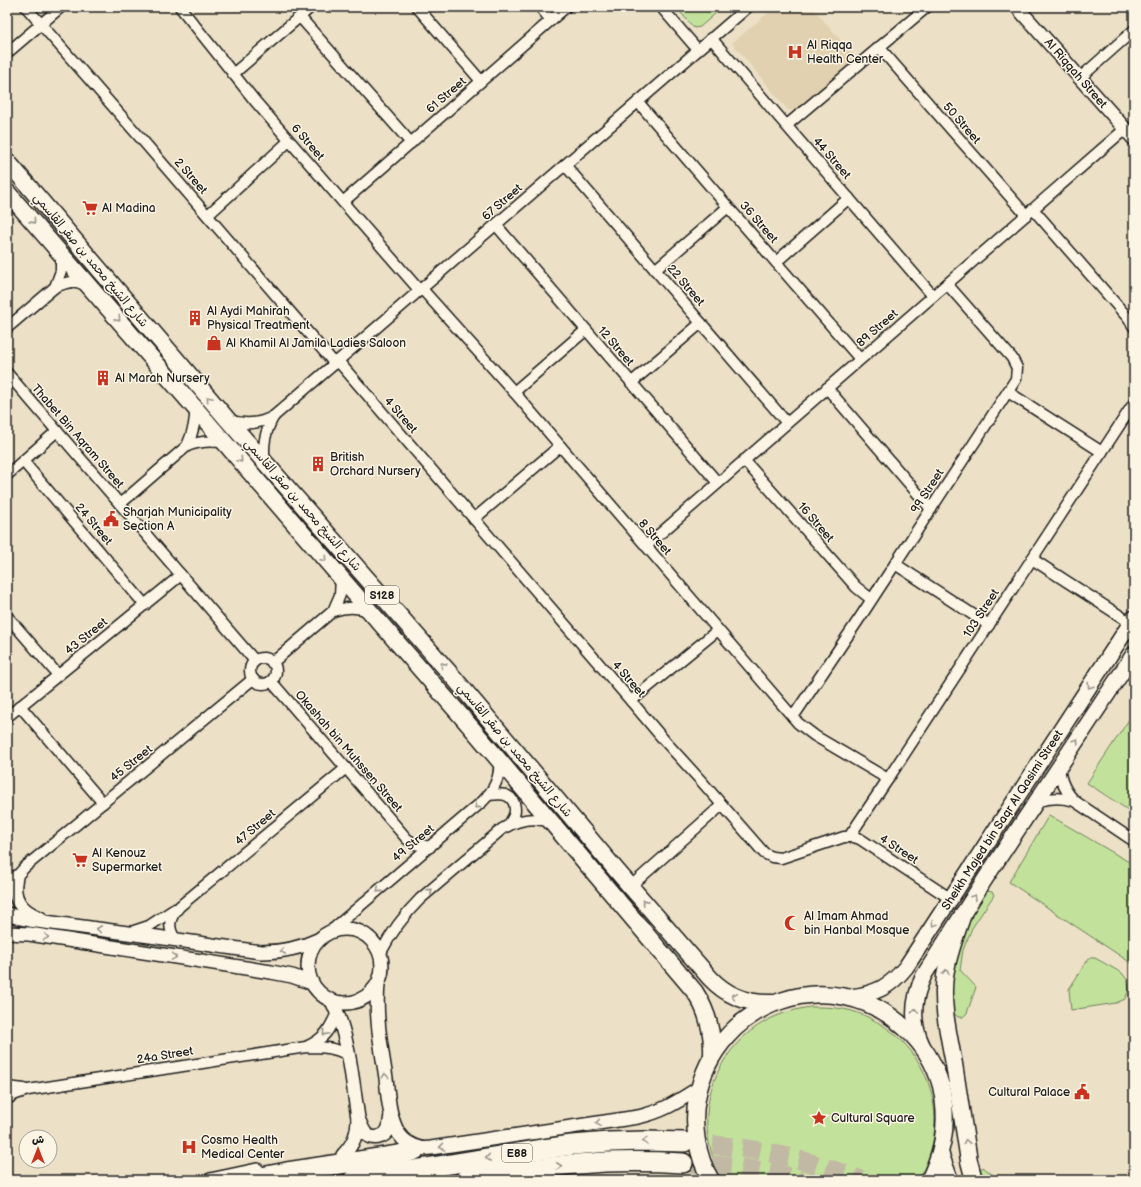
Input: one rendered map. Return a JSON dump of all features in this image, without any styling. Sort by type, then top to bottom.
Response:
[{"type":"highway","name":"E88","points":[[353,1180],[572,1145],[645,1141],[684,1142]]},
{"type":"highway","points":[[246,1180],[287,1172],[399,1155],[419,1149]]},
{"type":"highway","name":"E88","points":[[465,1180],[577,1164],[633,1161],[683,1163]]},
{"type":"main road","name":"شارع الشيخ محمد بن صقر القاسمي","points":[[7,161],[227,419],[454,678],[710,978],[723,990],[738,998],[763,1004],[772,1003]]},
{"type":"main road","name":"شارع الشيخ محمد بن صقر القاسمي","points":[[7,192],[196,408],[370,612],[476,733],[695,992],[706,1012],[709,1022],[713,1044],[712,1055]]},
{"type":"main road","points":[[1119,678],[1111,675],[1109,669],[1128,636],[1132,621]]},
{"type":"main road","name":"Sheikh Majed bin Saqr Al Qasimi Street","points":[[850,997],[872,993],[882,989],[899,976],[906,967],[1132,621]]},
{"type":"main road","name":"Sheikh Majed bin Saqr Al Qasimi Street","points":[[923,1048],[915,1022],[914,1006],[916,995],[924,975],[987,876],[1134,654]]},
{"type":"main road","points":[[476,733],[493,744],[498,739],[497,728]]},
{"type":"main road","points":[[963,914],[947,961],[944,993],[948,1031],[969,1161],[974,1180]]},
{"type":"main road","points":[[711,1180],[702,1160],[697,1142],[695,1112],[703,1074],[712,1055],[724,1039],[738,1025],[754,1013],[772,1003],[799,996],[816,994],[850,997],[882,1010],[912,1033],[933,1064],[940,1081],[944,1099],[945,1129],[940,1153],[929,1180]]},
{"type":"main road","points":[[940,1153],[950,1180]]},
{"type":"street","name":"2 Street","points":[[26,7],[336,362]]},
{"type":"street","points":[[7,53],[61,7]]},
{"type":"street","name":"6 Street","points":[[180,7],[289,141],[421,290]]},
{"type":"street","points":[[233,74],[311,7]]},
{"type":"street","points":[[417,7],[482,81]]},
{"type":"street","points":[[540,7],[551,20]]},
{"type":"street","name":"61 Street","points":[[343,202],[566,7]]},
{"type":"street","points":[[660,7],[698,50]]},
{"type":"street","name":"67 Street","points":[[227,419],[240,423],[253,424],[268,420],[274,416],[748,7]]},
{"type":"street","points":[[786,125],[927,7]]},
{"type":"street","name":"Al Riqqah Street","points":[[1017,7],[1134,139]]},
{"type":"street","points":[[300,17],[411,142]]},
{"type":"street","points":[[1080,78],[1134,30]]},
{"type":"street","name":"44 Street","points":[[712,38],[934,296]]},
{"type":"street","name":"50 Street","points":[[879,48],[1030,212]]},
{"type":"street","name":"36 Street","points":[[638,102],[860,359]]},
{"type":"street","name":"89 Street","points":[[646,546],[1125,129]]},
{"type":"street","points":[[208,215],[289,141]]},
{"type":"street","name":"22 Street","points":[[565,165],[787,423]]},
{"type":"street","points":[[776,262],[849,198]]},
{"type":"street","points":[[655,270],[728,207]]},
{"type":"street","points":[[1030,212],[1128,318],[1134,327]]},
{"type":"street","name":"12 Street","points":[[496,225],[718,483]]},
{"type":"street","points":[[55,287],[61,271],[61,254]]},
{"type":"street","points":[[7,328],[55,287],[72,282],[88,286]]},
{"type":"street","name":"99 Street","points":[[793,717],[1016,378],[1017,368],[1015,363],[947,284]]},
{"type":"street","name":"8 Street","points":[[421,290],[514,392],[803,728],[888,779]]},
{"type":"street","points":[[631,383],[701,323]]},
{"type":"street","points":[[514,392],[586,330]]},
{"type":"street","name":"4 Street","points":[[336,362],[764,853],[772,858],[781,858],[849,837],[860,839],[951,899]]},
{"type":"street","name":"Thabet Bin Aqram Street","points":[[7,373],[255,661]]},
{"type":"street","points":[[827,388],[931,509]]},
{"type":"street","points":[[1008,392],[1102,452]]},
{"type":"street","name":"103 Street","points":[[849,837],[989,626],[1134,403]]},
{"type":"street","points":[[187,446],[195,423],[196,408]]},
{"type":"street","name":"67 Street","points":[[266,464],[264,455],[265,436],[274,416]]},
{"type":"street","points":[[7,475],[57,431]]},
{"type":"street","points":[[120,504],[187,446],[202,441],[225,442]]},
{"type":"street","points":[[474,519],[560,446]]},
{"type":"street","name":"16 Street","points":[[744,460],[856,587],[871,599]]},
{"type":"street","name":"24 Street","points":[[23,461],[145,604]]},
{"type":"street","points":[[1032,559],[1132,621]]},
{"type":"street","points":[[895,564],[989,626]]},
{"type":"street","name":"43 Street","points":[[7,716],[181,575]]},
{"type":"street","points":[[272,663],[333,611],[340,595],[341,578]]},
{"type":"street","points":[[333,611],[339,609],[358,608],[370,612]]},
{"type":"street","points":[[7,616],[58,675]]},
{"type":"street","points":[[631,701],[718,630]]},
{"type":"street","points":[[258,659],[266,659],[272,663],[275,674],[271,681],[263,684],[256,682],[253,679],[250,668],[255,661],[258,659]]},
{"type":"street","name":"45 Street","points":[[7,890],[16,874],[253,679]]},
{"type":"street","name":"Okashah bin Muhssen Street","points":[[271,681],[407,839],[420,845],[430,847]]},
{"type":"street","points":[[20,706],[103,803]]},
{"type":"street","name":"49 Street","points":[[323,937],[430,847],[488,795],[498,779],[500,766],[499,760]]},
{"type":"street","points":[[1059,766],[1059,773],[1063,786],[1076,802],[1134,840]]},
{"type":"street","name":"47 Street","points":[[176,940],[171,931],[170,921],[174,912],[346,768]]},
{"type":"street","points":[[488,795],[503,794],[512,800],[515,805],[515,810],[508,826]]},
{"type":"street","points":[[1036,802],[1049,798],[1063,798],[1076,802]]},
{"type":"street","points":[[630,886],[722,805]]},
{"type":"street","points":[[380,954],[386,941],[420,898],[508,826],[522,820],[530,819],[546,820],[552,823]]},
{"type":"street","points":[[407,839],[411,863]]},
{"type":"street","points":[[16,874],[16,896],[22,908],[50,923]]},
{"type":"street","name":"47 Street","points":[[128,933],[148,926],[180,906]]},
{"type":"street","points":[[7,914],[20,918],[50,923],[249,951],[273,952],[297,948],[342,930],[351,930],[369,938],[380,954],[382,962],[382,970],[378,984],[378,1025],[391,1114],[397,1130],[402,1138],[409,1144],[419,1149]]},
{"type":"street","points":[[7,933],[29,934],[271,972],[292,976],[312,983]]},
{"type":"street","points":[[323,937],[311,954],[308,964],[312,983],[317,991],[324,997],[332,1001],[352,1003],[370,994],[378,984]]},
{"type":"street","points":[[332,1001],[344,1036],[358,1118],[355,1138],[348,1150],[343,1155]]},
{"type":"street","name":"24a Street","points":[[306,1047],[317,1042],[324,1036],[329,1030],[337,1013]]},
{"type":"street","name":"24a Street","points":[[7,1100],[16,1094],[28,1090],[306,1047],[329,1048],[342,1051],[348,1055]]},
{"type":"street","name":"24a Street","points":[[7,1086],[28,1090]]},
{"type":"street","points":[[210,1180],[325,1157],[419,1149],[638,1117],[675,1104],[699,1088]]},
{"type":"street","points":[[358,1118],[366,1134],[374,1138],[379,1138],[387,1132],[389,1128],[391,1114]]},
{"type":"shaded area","name":"Al Riqqa Health Center","points":[[775,7],[812,7],[858,60],[797,111],[788,110],[732,43]]},
{"type":"green space","points":[[676,7],[723,7],[700,27],[694,28]]},
{"type":"green space","points":[[1134,712],[1134,814],[1087,783]]},
{"type":"green space","points":[[1049,815],[1134,865],[1134,965],[1009,882]]},
{"type":"green space","points":[[987,891],[992,892],[994,895],[972,928],[963,950],[960,970],[976,987],[967,1013],[963,1017],[958,1017],[950,1010],[951,970],[960,939],[975,905]]},
{"type":"green space","points":[[1089,958],[1095,958],[1122,973],[1128,981],[1129,990],[1125,999],[1116,1003],[1071,1010],[1069,989]]},
{"type":"green space","points":[[810,1007],[840,1008],[858,1013],[882,1025],[902,1041],[917,1060],[928,1082],[934,1106],[934,1131],[929,1156],[918,1180],[724,1180],[721,1176],[711,1153],[707,1125],[711,1089],[726,1057],[751,1031],[766,1021],[777,1016]]},
{"type":"green space","points":[[983,1167],[999,1180],[979,1180],[977,1174]]},
{"type":"tunnel","points":[[684,1142],[727,1146],[782,1155],[861,1180]]},
{"type":"tunnel","points":[[683,1163],[731,1166],[780,1174],[800,1180]]},
{"type":"place","name":"Al Riqqa Health Center","points":[[795,52]]},
{"type":"place","name":"Al Madina","points":[[90,208]]},
{"type":"place","name":"Al Aydi Mahirah Physical Treatment","points":[[195,318]]},
{"type":"place","name":"Al Khamil Al Jamila Ladies Saloon","points":[[214,343]]},
{"type":"place","name":"Al Marah Nursery","points":[[103,378]]},
{"type":"place","name":"British Orchard Nursery","points":[[318,464]]},
{"type":"place","name":"Sharjah Municipality Section A","points":[[111,519]]},
{"type":"place","name":"Al Kenouz Supermarket","points":[[80,860]]},
{"type":"place","name":"Al Imam Ahmad bin Hanbal Mosque","points":[[792,923]]},
{"type":"place","name":"Cultural Palace","points":[[1082,1092]]},
{"type":"place","name":"Cultural Square","points":[[819,1118]]},
{"type":"place","name":"Cosmo Health Medical Center","points":[[189,1147]]}]
